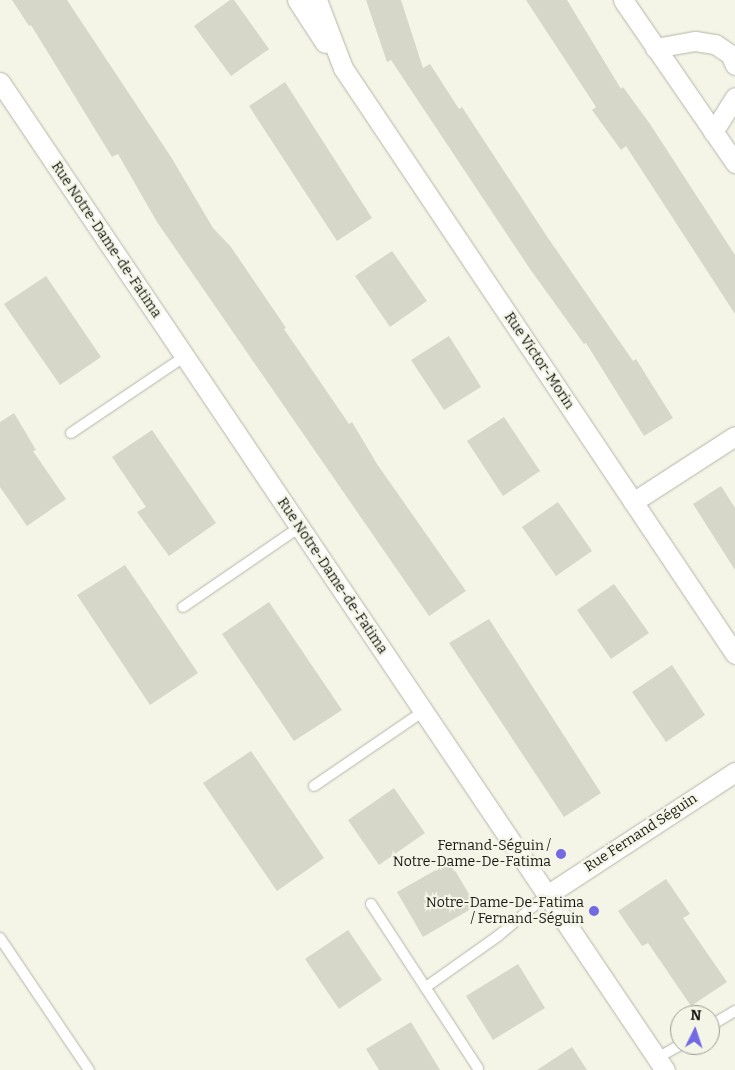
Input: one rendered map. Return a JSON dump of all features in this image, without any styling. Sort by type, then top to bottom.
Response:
[{"type":"street","name":"Rue Victor-Morin","points":[[297,0],[735,654]]},
{"type":"street","name":"Rue Victor-Morin","points":[[317,0],[343,68]]},
{"type":"street","points":[[624,0],[654,48],[735,163]]},
{"type":"street","points":[[654,48],[695,40],[715,44],[730,54],[735,65]]},
{"type":"street","name":"Rue Notre-Dame-de-Fatima","points":[[0,82],[661,1064]]},
{"type":"street","points":[[713,132],[735,97]]},
{"type":"street","points":[[633,502],[735,436]]},
{"type":"street","name":"Rue Fernand Séguin","points":[[547,895],[735,772]]},
{"type":"lane","points":[[71,433],[185,356]]},
{"type":"lane","points":[[183,607],[300,527]]},
{"type":"lane","points":[[314,786],[424,711]]},
{"type":"lane","points":[[426,987],[498,936],[547,895]]},
{"type":"lane","points":[[370,904],[478,1068]]},
{"type":"lane","points":[[0,938],[88,1070]]},
{"type":"lane","points":[[720,1020],[735,1011]]},
{"type":"lane","points":[[661,1064],[670,1055]]},
{"type":"building","points":[[12,0],[67,0],[171,157],[213,228],[231,247],[286,328],[284,329],[349,424],[352,422],[377,464],[466,591],[429,616],[157,222],[118,154],[112,157],[31,25],[29,26]]},
{"type":"building","points":[[230,0],[234,0],[269,49],[231,76],[194,26]]},
{"type":"building","points":[[366,0],[401,0],[423,68],[430,64],[459,109],[462,107],[546,235],[633,361],[636,359],[673,418],[644,436],[586,343],[584,344],[530,269],[391,60],[387,62]]},
{"type":"building","points":[[526,0],[567,0],[621,89],[623,87],[650,124],[735,255],[735,314],[626,146],[621,150],[592,110],[596,107]]},
{"type":"building","points":[[285,82],[372,218],[337,241],[249,106]]},
{"type":"building","points":[[392,251],[427,301],[390,327],[355,276]]},
{"type":"building","points":[[46,276],[101,357],[60,385],[4,304]]},
{"type":"building","points":[[449,336],[481,387],[444,410],[411,360]]},
{"type":"building","points":[[14,413],[36,450],[33,451],[66,499],[27,526],[0,487],[0,422]]},
{"type":"building","points":[[504,417],[540,471],[503,496],[467,441]]},
{"type":"building","points":[[152,430],[216,523],[169,556],[137,512],[146,507],[112,457]]},
{"type":"building","points":[[721,486],[735,508],[735,570],[693,504]]},
{"type":"building","points":[[558,502],[592,551],[556,576],[522,527]]},
{"type":"building","points":[[125,565],[198,673],[150,705],[77,595]]},
{"type":"building","points":[[614,584],[649,633],[611,659],[577,610]]},
{"type":"building","points":[[269,602],[342,710],[294,741],[222,634]]},
{"type":"building","points":[[489,619],[601,793],[564,817],[449,643]]},
{"type":"building","points":[[672,665],[705,715],[666,742],[632,692]]},
{"type":"building","points":[[251,751],[324,858],[277,891],[203,783]]},
{"type":"building","points":[[394,788],[425,833],[379,865],[348,820]]},
{"type":"building","points":[[450,862],[476,906],[423,937],[397,892]]},
{"type":"building","points":[[666,879],[690,914],[683,918],[727,982],[690,1005],[648,943],[642,946],[618,911]]},
{"type":"building","points":[[348,930],[382,980],[339,1009],[305,959]]},
{"type":"building","points":[[518,964],[545,1008],[493,1040],[466,996]]},
{"type":"building","points":[[411,1022],[440,1070],[379,1070],[366,1049]]},
{"type":"building","points":[[572,1047],[587,1070],[537,1070]]},
{"type":"place","name":"Fernand-Séguin / Notre-Dame-De-Fatima","points":[[561,854]]},
{"type":"place","name":"Notre-Dame-De-Fatima / Fernand-Séguin","points":[[594,911]]}]
